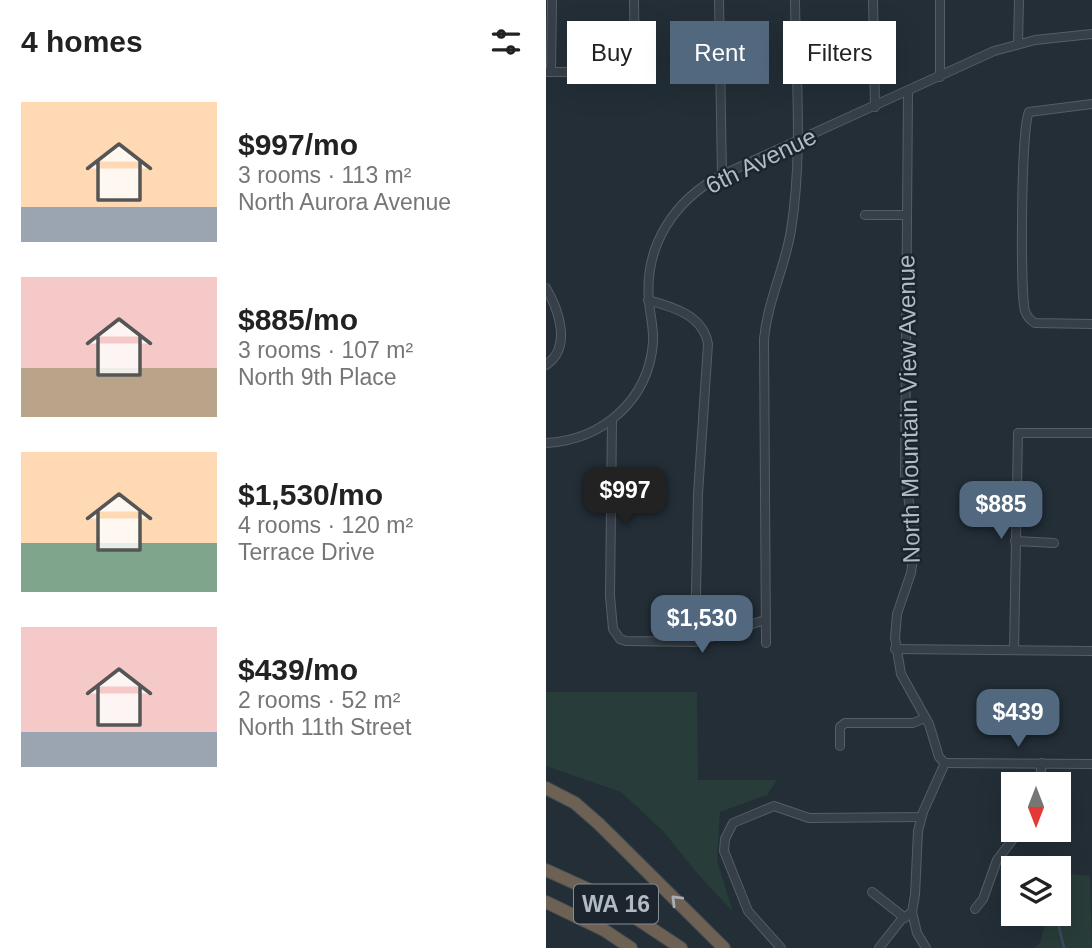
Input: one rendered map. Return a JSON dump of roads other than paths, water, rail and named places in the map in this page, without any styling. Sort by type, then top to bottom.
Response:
[{"type":"highway","points":[[546,788],[575,803],[599,824],[724,948]]},
{"type":"highway","name":"WA 16","points":[[546,870],[601,895],[681,948]]},
{"type":"highway","name":"WA 16","points":[[546,902],[604,930],[631,948]]},
{"type":"street","points":[[552,0],[549,72],[635,72],[634,0]]},
{"type":"street","points":[[719,0],[722,176]]},
{"type":"street","points":[[766,643],[764,339],[769,308],[791,230],[798,142],[795,0]]},
{"type":"street","points":[[873,0],[875,107]]},
{"type":"street","points":[[940,0],[940,77]]},
{"type":"street","points":[[1018,44],[1019,0]]},
{"type":"street","name":"6th Avenue","points":[[546,443],[584,436],[612,421],[634,397],[649,366],[653,334],[648,300],[651,262],[667,224],[685,200],[699,189],[994,51],[1018,44],[1092,34]]},
{"type":"street","name":"North Mountain View Avenue","points":[[908,92],[905,475],[915,542],[911,573],[897,614],[895,649],[901,674],[925,718],[939,757],[944,763]]},
{"type":"street","points":[[1092,104],[1033,110],[1026,117],[1023,157],[1025,311],[1035,323],[1092,324]]},
{"type":"street","points":[[865,215],[907,215]]},
{"type":"street","points":[[546,288],[559,318],[561,335],[557,355],[546,365]]},
{"type":"street","points":[[648,300],[675,308],[693,318],[704,330],[708,344],[698,494],[695,642]]},
{"type":"street","points":[[612,421],[611,622],[616,635],[620,639],[633,642],[695,642],[765,620]]},
{"type":"street","points":[[1014,650],[1018,433],[1092,433]]},
{"type":"street","points":[[1015,541],[1055,543]]},
{"type":"street","points":[[895,649],[1092,651]]},
{"type":"street","points":[[840,746],[839,727],[845,723],[913,723],[925,718]]},
{"type":"street","points":[[926,948],[909,915],[921,817],[944,763],[1092,764]]},
{"type":"street","points":[[1041,772],[1042,763]]},
{"type":"street","points":[[781,948],[748,911],[724,851],[725,839],[733,823],[774,806],[809,818],[921,817]]},
{"type":"street","points":[[975,909],[983,899],[997,860],[1011,842]]},
{"type":"street","points":[[872,892],[909,915]]},
{"type":"street","points":[[879,948],[909,915]]},
{"type":"waterway","points":[[1059,926],[1064,948]]}]
